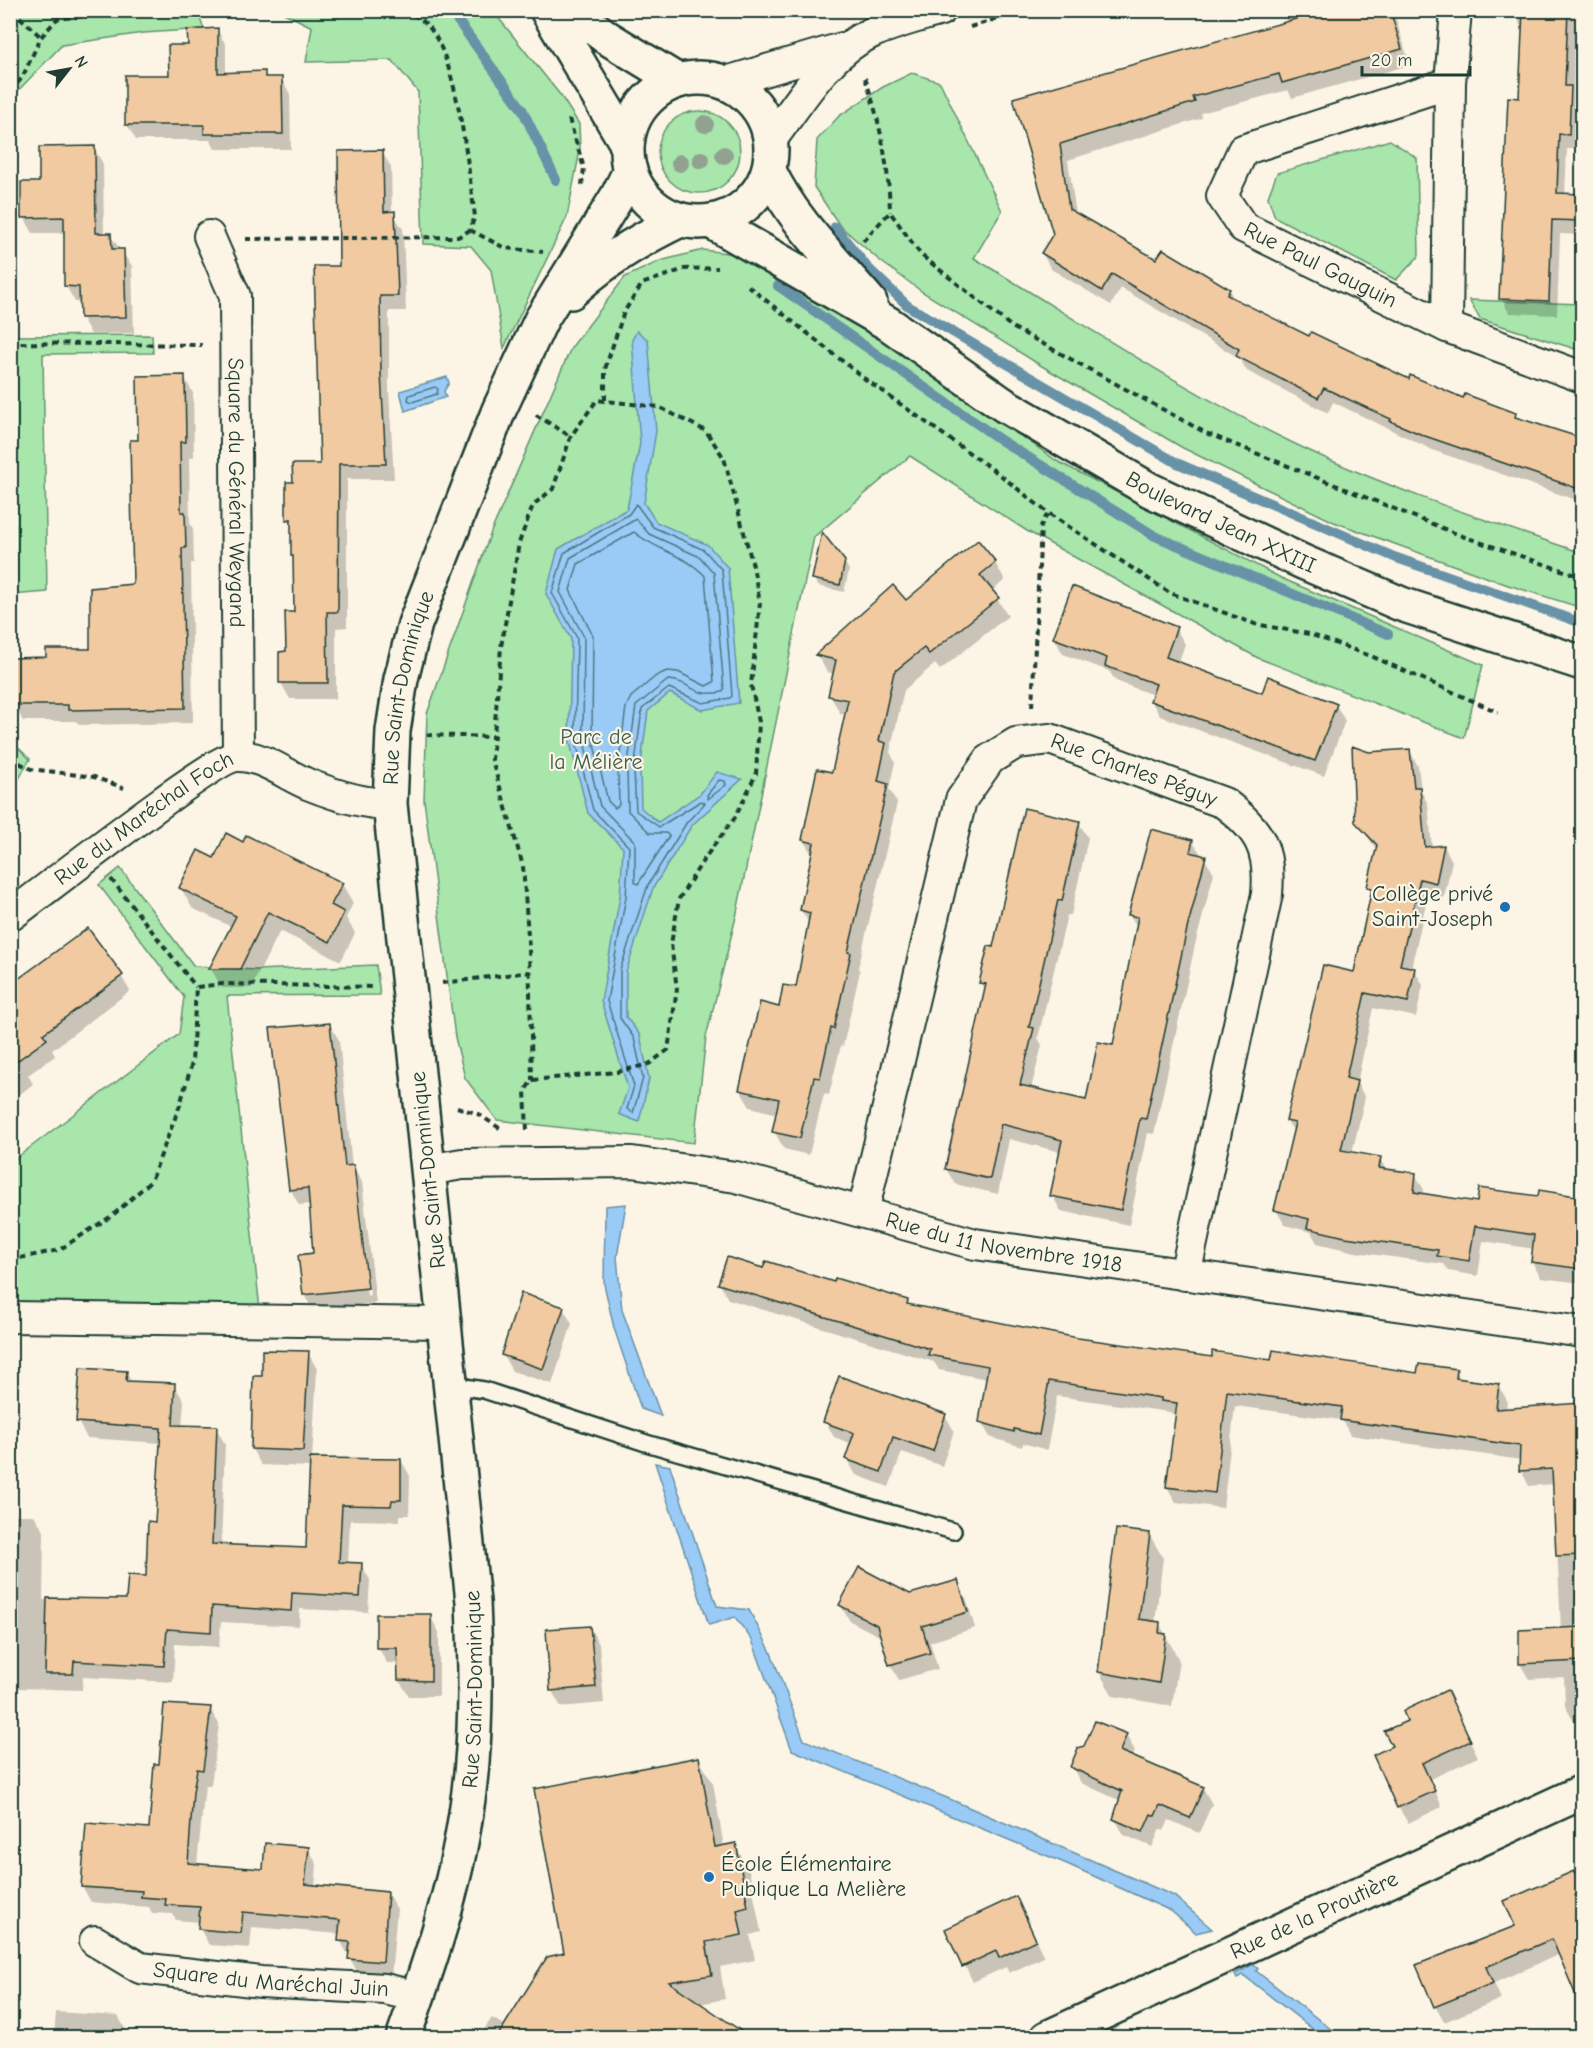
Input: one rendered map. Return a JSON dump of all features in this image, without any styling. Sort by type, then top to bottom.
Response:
[{"type":"street","points":[[547,10],[629,158],[638,188],[649,202],[663,213],[680,220],[712,222],[731,216],[748,204],[761,189],[770,155],[818,75],[851,45],[870,34],[941,10]]},
{"type":"street","points":[[570,10],[606,37],[678,81]]},
{"type":"street","points":[[1447,327],[1450,83],[1456,10]]},
{"type":"street","points":[[726,82],[851,45]]},
{"type":"street","points":[[629,158],[638,112],[662,88],[678,81],[710,78],[726,82],[742,92],[756,105],[766,121],[770,155],[779,192],[794,214],[889,324]]},
{"type":"street","name":"Rue Paul Gauguin","points":[[1450,83],[1243,150],[1222,196],[1243,227],[1447,327],[1582,377]]},
{"type":"street","name":"Rue Saint-Dominique","points":[[403,2037],[439,1931],[466,1814],[474,1743],[476,1668],[473,1602],[390,804],[393,731],[401,679],[415,624],[499,410],[542,320],[582,256],[629,158]]},
{"type":"street","name":"Rue Saint-Dominique","points":[[542,320],[594,270],[640,241],[680,220]]},
{"type":"street","points":[[712,222],[889,324]]},
{"type":"street","name":"Square du Général Weygand","points":[[208,236],[236,296],[237,755]]},
{"type":"street","name":"Boulevard Jean XXIII","points":[[889,324],[1004,405],[1080,451],[1160,495],[1303,562],[1401,604],[1582,663]]},
{"type":"street","name":"Rue Charles Péguy","points":[[863,1212],[962,800],[990,759],[1016,743],[1050,739],[1224,803],[1247,820],[1264,847],[1269,871],[1267,894],[1185,1275]]},
{"type":"street","name":"Rue du Maréchal Foch","points":[[10,916],[147,814],[218,764],[237,755],[268,764],[309,785],[374,804],[390,804]]},
{"type":"street","name":"Rue du 11 Novembre 1918","points":[[428,1170],[462,1164],[632,1162],[736,1177],[975,1244],[1582,1332]]},
{"type":"street","points":[[10,1317],[444,1323]]},
{"type":"street","name":"Rue de la Proutière","points":[[1047,2037],[1582,1792]]},
{"type":"street","name":"Square du Maréchal Juin","points":[[95,1941],[140,1968],[261,1982],[385,1989],[418,1997]]},
{"type":"lane","points":[[451,1385],[484,1390],[646,1443],[953,1531]]},
{"type":"path","points":[[12,10],[41,37]]},
{"type":"path","points":[[10,91],[22,78],[41,37],[57,19],[141,10]]},
{"type":"path","points":[[208,236],[266,241],[458,237],[470,230],[475,216],[460,122],[444,54],[427,24],[407,10]]},
{"type":"path","points":[[851,45],[876,108],[889,189],[890,212],[921,255],[1012,327],[1206,433],[1462,536],[1582,577]]},
{"type":"path","points":[[568,116],[584,168],[582,188]]},
{"type":"path","points":[[859,246],[890,212]]},
{"type":"path","points":[[470,230],[505,248],[582,256]]},
{"type":"path","points":[[604,400],[605,369],[624,312],[642,285],[684,269],[717,268],[724,272]]},
{"type":"path","points":[[739,279],[865,379],[999,474],[1048,513],[1170,593],[1254,624],[1309,634],[1371,656],[1498,712]]},
{"type":"path","points":[[10,343],[236,346]]},
{"type":"path","points":[[528,1138],[525,1091],[532,1080],[530,972],[523,866],[492,760],[501,647],[519,543],[533,505],[553,489],[571,436],[597,400],[659,407],[706,431],[724,458],[753,566],[760,603],[751,685],[759,722],[756,774],[736,816],[679,899],[671,944],[676,989],[668,1050],[649,1064],[617,1072],[532,1080]]},
{"type":"path","points":[[1035,741],[1031,701],[1041,526],[1048,513]]},
{"type":"path","points":[[393,731],[443,736],[494,737]]},
{"type":"path","points":[[10,758],[32,770],[94,777],[121,785],[147,814]]},
{"type":"path","points":[[10,1260],[59,1250],[113,1215],[151,1181],[180,1105],[192,1063],[196,987],[92,855]]},
{"type":"path","points":[[196,987],[223,984],[408,987],[530,972]]},
{"type":"path","points":[[462,1164],[455,1106],[478,1114],[503,1131]]},
{"type":"green space","points":[[11,11],[197,11],[204,29],[143,33],[62,45],[11,98]]},
{"type":"green space","points":[[280,11],[493,11],[561,96],[579,124],[580,150],[567,217],[504,348],[491,270],[471,246],[423,244],[418,92],[392,60],[306,62],[312,27]]},
{"type":"green space","points":[[912,73],[940,82],[1002,211],[974,258],[1171,378],[1293,443],[1400,489],[1582,553],[1582,608],[1508,585],[1334,522],[1183,448],[1040,365],[921,291],[879,260],[840,226],[814,187],[817,140],[839,116],[883,87]]},
{"type":"green space","points":[[699,111],[715,114],[728,123],[737,136],[740,152],[737,168],[728,181],[715,190],[699,193],[683,190],[670,181],[661,168],[658,152],[661,136],[670,123],[683,114]]},
{"type":"green space","points":[[1390,140],[1417,158],[1419,256],[1396,280],[1275,217],[1268,197],[1277,173]]},
{"type":"green space","name":"Parc de la Mélière","points":[[703,250],[751,256],[886,340],[1057,461],[1281,578],[1483,665],[1464,738],[1258,658],[1027,531],[910,456],[814,537],[736,917],[706,1037],[694,1143],[497,1120],[465,1078],[455,1037],[424,800],[427,714],[491,532],[571,348],[625,277],[660,261]]},
{"type":"green space","points":[[1469,300],[1582,304],[1582,351],[1480,319]]},
{"type":"green space","points":[[152,335],[153,353],[43,354],[47,592],[11,595],[11,336]]},
{"type":"green space","points":[[11,741],[30,759],[11,793]]},
{"type":"green space","points":[[120,868],[194,966],[255,970],[376,965],[380,995],[227,996],[260,1310],[11,1307],[11,1162],[179,1034],[184,997],[99,885]]},
{"type":"water","points":[[637,331],[648,340],[656,431],[644,503],[656,522],[708,545],[728,568],[739,703],[702,710],[670,693],[648,711],[640,771],[641,808],[658,822],[700,794],[717,772],[742,779],[692,825],[653,888],[626,972],[626,1017],[640,1035],[649,1079],[639,1122],[619,1114],[628,1088],[601,1001],[620,897],[623,848],[588,813],[569,739],[571,639],[546,594],[558,549],[627,509],[640,443],[632,340]]},
{"type":"water","points":[[447,377],[449,383],[444,391],[446,397],[405,411],[400,391]]},
{"type":"water","points":[[626,1204],[617,1257],[622,1310],[661,1416],[641,1409],[614,1328],[604,1284],[605,1206]]},
{"type":"water","points":[[655,1463],[670,1466],[717,1606],[749,1610],[770,1650],[804,1740],[952,1800],[1174,1896],[1212,1929],[1196,1933],[1171,1911],[1067,1864],[792,1750],[752,1640],[735,1617],[709,1625]]},
{"type":"water","points":[[1254,1964],[1258,1969],[1256,1971],[1341,2037],[1323,2037],[1243,1975],[1237,1978],[1235,1974]]},
{"type":"building","points":[[1328,10],[1390,10],[1402,49],[1282,83],[1279,74],[1193,97],[1195,102],[1060,144],[1069,209],[1156,259],[1163,249],[1230,289],[1227,295],[1309,336],[1311,332],[1409,379],[1410,375],[1463,398],[1465,394],[1516,413],[1515,417],[1582,438],[1582,490],[1425,436],[1324,388],[1318,398],[1236,356],[1239,349],[1112,274],[1102,291],[1041,253],[1053,234],[1013,98]]},
{"type":"building","points":[[1523,10],[1568,10],[1565,86],[1571,86],[1569,135],[1559,134],[1557,193],[1582,194],[1582,221],[1552,220],[1549,301],[1499,299],[1508,97],[1519,98]]},
{"type":"building","points":[[218,28],[218,73],[265,71],[265,77],[282,77],[283,134],[204,134],[204,125],[125,125],[125,75],[169,75],[168,45],[188,45],[187,30]]},
{"type":"building","points":[[95,146],[96,233],[111,233],[112,249],[124,249],[126,317],[80,318],[79,287],[64,286],[64,217],[21,218],[21,182],[39,182],[39,147]]},
{"type":"building","points":[[383,150],[384,212],[395,211],[398,296],[380,296],[386,464],[339,464],[338,612],[327,612],[328,683],[279,683],[279,652],[286,651],[285,612],[294,612],[291,519],[286,520],[286,482],[293,482],[292,464],[320,464],[314,266],[339,266],[338,151]]},
{"type":"building","points":[[185,375],[186,442],[180,442],[181,512],[185,512],[186,548],[182,548],[185,708],[68,710],[68,705],[13,705],[12,658],[46,657],[46,649],[90,649],[90,588],[133,584],[130,440],[138,440],[137,376]]},
{"type":"building","points":[[822,532],[845,561],[840,585],[812,579]]},
{"type":"building","points":[[978,540],[996,562],[980,575],[999,598],[929,654],[924,648],[894,672],[879,741],[886,743],[878,781],[888,784],[848,952],[851,953],[834,1029],[831,1028],[820,1078],[814,1077],[800,1138],[772,1132],[779,1099],[739,1090],[760,1002],[779,1007],[783,985],[796,987],[810,913],[800,910],[814,843],[802,840],[817,769],[832,772],[848,700],[828,696],[836,660],[815,655],[893,585],[906,600]]},
{"type":"building","points":[[1072,586],[1177,627],[1166,657],[1262,693],[1268,676],[1337,704],[1315,761],[1150,701],[1156,684],[1105,666],[1107,658],[1053,638]]},
{"type":"building","points":[[1352,746],[1369,752],[1410,749],[1414,787],[1420,787],[1425,847],[1444,845],[1436,883],[1420,879],[1400,965],[1415,968],[1408,1002],[1365,993],[1346,1078],[1357,1081],[1341,1150],[1381,1157],[1379,1168],[1416,1173],[1414,1192],[1477,1202],[1479,1188],[1538,1196],[1539,1190],[1582,1197],[1582,1269],[1531,1262],[1534,1235],[1475,1226],[1469,1261],[1437,1256],[1438,1250],[1345,1237],[1307,1228],[1309,1219],[1274,1210],[1295,1123],[1286,1121],[1323,965],[1354,972],[1372,888],[1367,887],[1377,845],[1355,822]]},
{"type":"building","points":[[1024,808],[1080,821],[1062,901],[1058,900],[1029,1027],[1034,1028],[1020,1085],[1086,1100],[1098,1042],[1113,1045],[1138,917],[1128,915],[1151,829],[1193,840],[1190,852],[1206,856],[1187,929],[1146,1119],[1140,1118],[1121,1210],[1050,1196],[1062,1140],[1001,1124],[990,1179],[945,1169],[986,984],[979,983],[988,946],[993,947]]},
{"type":"building","points":[[226,833],[243,842],[246,835],[343,883],[331,905],[344,912],[330,942],[268,912],[240,969],[209,969],[236,916],[179,888],[198,850],[214,858]]},
{"type":"building","points":[[88,928],[123,975],[43,1034],[47,1039],[10,1066],[10,985]]},
{"type":"building","points":[[330,1023],[345,1166],[354,1165],[368,1288],[303,1295],[298,1255],[313,1253],[308,1188],[289,1190],[270,1028]]},
{"type":"building","points":[[727,1257],[763,1268],[766,1261],[834,1282],[835,1278],[908,1300],[907,1304],[1078,1338],[1212,1357],[1212,1351],[1271,1360],[1273,1350],[1417,1373],[1419,1364],[1457,1369],[1456,1378],[1499,1384],[1496,1409],[1582,1403],[1582,1555],[1556,1556],[1552,1469],[1519,1471],[1520,1446],[1340,1420],[1342,1407],[1227,1391],[1215,1493],[1166,1487],[1177,1403],[1161,1401],[1161,1398],[1049,1381],[1039,1435],[1014,1429],[1014,1432],[979,1422],[988,1366],[928,1355],[930,1349],[718,1284]]},
{"type":"building","points":[[521,1293],[564,1307],[543,1369],[501,1355]]},
{"type":"building","points":[[262,1350],[309,1351],[303,1451],[251,1449],[253,1376],[262,1376]]},
{"type":"building","points":[[80,1368],[127,1371],[126,1381],[175,1383],[173,1425],[217,1426],[212,1544],[306,1548],[310,1458],[401,1459],[401,1500],[392,1500],[391,1506],[342,1505],[339,1562],[362,1563],[360,1597],[292,1593],[291,1611],[212,1606],[211,1632],[167,1629],[164,1666],[74,1661],[73,1674],[45,1674],[47,1598],[126,1599],[128,1575],[146,1576],[148,1521],[155,1522],[161,1428],[76,1422]]},
{"type":"building","points":[[839,1376],[946,1414],[933,1451],[893,1437],[881,1472],[845,1459],[854,1433],[823,1422]]},
{"type":"building","points":[[1116,1529],[1150,1533],[1139,1619],[1160,1622],[1159,1633],[1166,1634],[1159,1683],[1098,1672]]},
{"type":"building","points":[[859,1567],[910,1594],[958,1580],[968,1612],[922,1626],[930,1653],[889,1665],[877,1625],[839,1605]]},
{"type":"building","points":[[376,1614],[431,1614],[431,1681],[398,1680],[397,1648],[376,1648]]},
{"type":"building","points":[[590,1626],[596,1687],[550,1691],[546,1629]]},
{"type":"building","points":[[1582,1627],[1582,1661],[1519,1664],[1519,1630]]},
{"type":"building","points":[[1447,1690],[1471,1741],[1422,1763],[1435,1791],[1397,1808],[1373,1755],[1392,1746],[1384,1731],[1407,1721],[1403,1711]]},
{"type":"building","points":[[164,1704],[211,1707],[203,1770],[197,1769],[193,1792],[188,1863],[263,1869],[265,1843],[309,1847],[305,1884],[388,1892],[383,1962],[348,1959],[350,1942],[338,1941],[340,1920],[243,1912],[241,1933],[198,1929],[200,1907],[165,1905],[166,1899],[141,1897],[142,1891],[81,1887],[86,1823],[149,1828],[154,1764],[159,1764]]},
{"type":"building","points":[[1095,1721],[1127,1734],[1120,1751],[1204,1787],[1190,1818],[1160,1805],[1155,1816],[1151,1814],[1143,1832],[1113,1819],[1122,1791],[1070,1767],[1078,1748],[1084,1746]]},
{"type":"building","points":[[699,1757],[715,1847],[736,1843],[748,1907],[737,1910],[742,1935],[706,1942],[712,1975],[669,1982],[750,2037],[497,2037],[547,1957],[564,1953],[534,1789]]},
{"type":"building","points":[[1574,1871],[1582,1890],[1582,2010],[1552,1939],[1486,1967],[1493,1983],[1434,2007],[1416,1965],[1515,1926],[1504,1901]]},
{"type":"building","points":[[1016,1896],[1036,1940],[999,1958],[996,1951],[962,1967],[945,1929]]},
{"type":"waterway","points":[[450,10],[522,109],[556,180]]},
{"type":"waterway","points":[[835,227],[867,267],[908,306],[1177,463],[1394,557],[1582,623]]},
{"type":"waterway","points":[[778,286],[1002,441],[1155,536],[1388,634]]},
{"type":"place","name":"Collège privé Saint-Joseph","points":[[1505,907]]},
{"type":"place","name":"École Élémentaire Publique La Melière","points":[[709,1877]]}]
